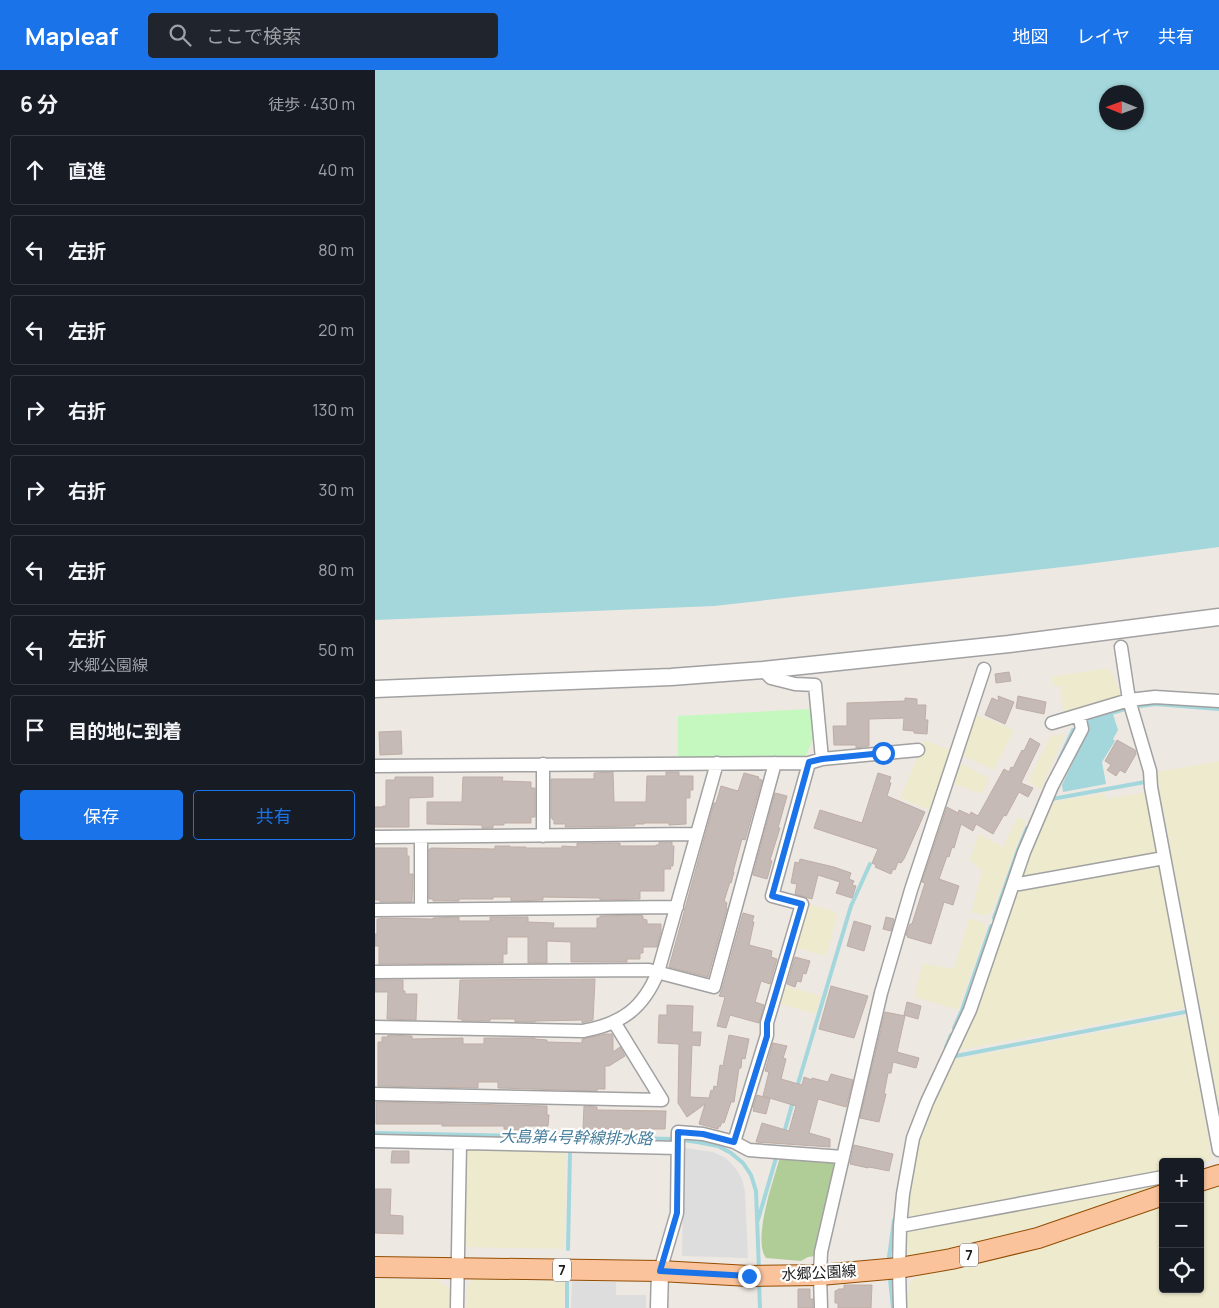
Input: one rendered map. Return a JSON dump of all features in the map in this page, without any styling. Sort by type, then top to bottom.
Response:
[{"type":"main road","points":[[1204,1180],[1219,1174]]},
{"type":"main road","name":"水郷公園線","points":[[375,1267],[660,1271],[758,1276],[820,1275],[899,1268],[951,1259],[1038,1238],[1159,1196]]},
{"type":"street","points":[[375,689],[671,677],[763,670],[1009,644],[1219,617]]},
{"type":"street","points":[[1121,647],[1129,700],[1150,771],[1151,787],[1219,1150]]},
{"type":"street","points":[[821,1308],[821,1252],[881,993],[908,900],[984,668]]},
{"type":"street","points":[[763,670],[771,678],[795,684],[815,685],[822,759]]},
{"type":"street","points":[[1052,723],[1129,700],[1155,697],[1219,701]]},
{"type":"street","points":[[900,1308],[900,1226],[903,1194],[913,1138],[927,1102],[970,1010],[1013,884],[1052,786],[1082,730],[1079,715]]},
{"type":"street","points":[[375,766],[809,762],[822,759],[918,750]]},
{"type":"street","points":[[734,1142],[767,1036],[767,1023],[802,904],[772,896],[809,762]]},
{"type":"street","points":[[375,1027],[583,1031],[614,1022],[631,1012],[644,999],[653,986],[658,972],[717,763]]},
{"type":"street","points":[[375,972],[649,970],[713,988],[775,763]]},
{"type":"street","points":[[543,764],[543,836]]},
{"type":"street","points":[[375,838],[697,834]]},
{"type":"street","points":[[421,837],[421,909]]},
{"type":"street","points":[[1013,884],[1164,858]]},
{"type":"street","points":[[375,910],[677,907]]},
{"type":"street","points":[[375,1094],[662,1100],[614,1022]]},
{"type":"street","points":[[659,1308],[660,1271],[677,1213],[678,1132],[703,1134],[734,1142],[749,1150],[843,1157]]},
{"type":"street","points":[[375,1141],[678,1143]]},
{"type":"street","points":[[457,1308],[460,1143]]},
{"type":"street","points":[[1204,1171],[1219,1174]]},
{"type":"street","points":[[900,1226],[1159,1178]]},
{"type":"shaded area","points":[[1106,668],[1111,671],[1120,691],[1118,697],[1063,714],[1061,686],[1053,686],[1051,677]]},
{"type":"shaded area","points":[[974,714],[1014,730],[994,770],[966,757],[961,752]]},
{"type":"shaded area","points":[[1065,734],[1041,789],[1028,782],[1051,735]]},
{"type":"shaded area","points":[[925,740],[953,751],[932,811],[900,798]]},
{"type":"shaded area","points":[[1219,761],[1219,1108],[1156,772]]},
{"type":"shaded area","points":[[957,765],[964,765],[989,778],[982,794],[951,783]]},
{"type":"shaded area","points":[[1146,792],[1157,856],[1020,881],[1050,802],[1105,793],[1106,799]]},
{"type":"shaded area","points":[[1018,817],[1026,821],[992,912],[984,916],[971,912],[982,872],[980,868],[969,860],[979,834],[1003,847]]},
{"type":"shaded area","points":[[1159,863],[1185,1008],[959,1050],[1017,889]]},
{"type":"shaded area","points":[[806,903],[838,913],[826,956],[794,947]]},
{"type":"shaded area","points":[[969,918],[982,922],[987,928],[958,1010],[914,997],[923,963],[954,969]]},
{"type":"shaded area","points":[[782,985],[821,996],[816,1014],[777,1003]]},
{"type":"shaded area","points":[[1187,1016],[1212,1159],[1204,1163],[1204,1158],[1159,1158],[1159,1174],[906,1219],[917,1144],[925,1119],[951,1060]]},
{"type":"shaded area","points":[[684,1148],[713,1152],[726,1158],[742,1179],[745,1192],[748,1258],[682,1256]]},
{"type":"shaded area","points":[[466,1149],[566,1151],[564,1249],[468,1247],[464,1244]]},
{"type":"shaded area","points":[[1158,1182],[1159,1187],[1019,1232],[910,1256],[905,1253],[905,1230]]},
{"type":"shaded area","points":[[1219,1186],[1219,1308],[906,1308],[910,1283],[920,1274],[957,1269],[1025,1252],[1159,1206],[1159,1293],[1204,1293],[1204,1192]]},
{"type":"shaded area","points":[[375,1279],[437,1280],[452,1290],[452,1308],[375,1308]]},
{"type":"shaded area","points":[[473,1279],[565,1281],[564,1308],[466,1308],[467,1288]]},
{"type":"shaded area","points":[[572,1281],[616,1282],[616,1295],[646,1295],[646,1308],[571,1308]]},
{"type":"green space","points":[[809,709],[814,733],[805,757],[678,757],[678,716]]},
{"type":"green space","points":[[780,1157],[835,1160],[837,1166],[815,1256],[801,1261],[766,1258],[762,1249],[761,1238],[765,1209]]},
{"type":"water","points":[[375,70],[1219,70],[1219,547],[1080,565],[714,606],[375,620]]},
{"type":"water","points":[[1112,711],[1118,730],[1113,739],[1115,741],[1102,762],[1106,784],[1063,792],[1062,785],[1087,732],[1084,719]]},
{"type":"building","points":[[1009,672],[1011,681],[996,683],[995,674]]},
{"type":"building","points":[[998,696],[1014,702],[1005,724],[985,715],[992,698],[999,701]]},
{"type":"building","points":[[1018,696],[1046,702],[1044,714],[1016,708]]},
{"type":"building","points":[[905,698],[917,699],[917,705],[926,705],[925,720],[928,720],[927,734],[903,730],[904,718],[869,719],[869,746],[856,748],[856,745],[834,745],[833,726],[847,726],[847,703],[905,701]]},
{"type":"building","points":[[401,731],[402,754],[380,755],[379,732]]},
{"type":"building","points":[[1030,738],[1040,744],[1021,783],[1033,788],[1028,797],[1019,792],[1006,816],[1004,815],[993,834],[976,824],[973,831],[961,824],[954,848],[952,847],[949,857],[947,856],[939,879],[959,886],[953,905],[944,902],[931,944],[907,937],[906,935],[910,924],[912,924],[925,883],[922,882],[947,807],[958,813],[959,810],[970,815],[971,812],[978,816],[1004,769],[1009,772],[1011,767],[1013,768]]},
{"type":"building","points":[[1117,740],[1135,750],[1136,754],[1125,773],[1120,770],[1116,776],[1107,770],[1111,765],[1105,761]]},
{"type":"building","points":[[613,772],[614,802],[646,802],[647,776],[666,776],[666,772],[679,772],[679,776],[693,776],[693,790],[690,790],[690,798],[686,798],[686,824],[644,823],[635,824],[635,826],[565,827],[566,824],[554,824],[554,820],[551,817],[551,779],[594,779],[594,773]]},
{"type":"building","points":[[744,773],[759,777],[758,779],[762,780],[745,840],[742,839],[731,883],[724,901],[727,903],[727,908],[708,977],[669,967],[714,803],[716,803],[721,786],[738,791]]},
{"type":"building","points":[[878,773],[891,777],[887,796],[925,812],[904,859],[901,863],[898,862],[891,874],[875,867],[876,865],[872,863],[878,849],[814,828],[820,810],[862,823]]},
{"type":"building","points":[[395,777],[433,777],[433,797],[409,798],[409,827],[375,827],[375,807],[386,806],[386,780],[395,780]]},
{"type":"building","points":[[463,777],[503,777],[502,781],[531,782],[531,788],[535,788],[535,817],[531,817],[531,823],[504,823],[504,825],[493,825],[493,828],[482,828],[482,825],[427,824],[427,802],[462,802]]},
{"type":"building","points":[[775,793],[787,796],[770,860],[772,861],[767,879],[753,875]]},
{"type":"building","points":[[659,842],[672,842],[672,846],[674,846],[673,866],[670,866],[671,869],[664,869],[664,891],[640,891],[640,899],[600,900],[600,898],[543,897],[543,900],[511,901],[511,897],[493,897],[493,899],[433,901],[433,899],[429,899],[429,849],[431,848],[495,849],[495,846],[510,846],[562,848],[562,846],[577,847],[577,843],[620,843],[620,846],[656,846],[659,845]]},
{"type":"building","points":[[375,848],[407,848],[409,874],[413,874],[412,902],[380,902],[380,900],[375,900]]},
{"type":"building","points":[[800,859],[851,873],[849,879],[854,881],[852,885],[856,886],[852,898],[836,893],[840,882],[818,875],[812,899],[795,894],[797,884],[791,883],[795,862],[799,863]]},
{"type":"building","points":[[743,913],[754,916],[749,945],[772,951],[771,957],[777,959],[770,984],[761,981],[755,1002],[764,1005],[759,1023],[730,1015],[726,1028],[717,1026],[725,997],[719,996]]},
{"type":"building","points":[[600,916],[643,916],[643,919],[647,920],[647,924],[661,924],[657,947],[643,947],[640,959],[627,959],[627,962],[571,962],[571,942],[547,941],[547,963],[528,963],[528,937],[507,937],[507,954],[503,954],[503,963],[379,964],[379,946],[375,946],[377,919],[380,918],[433,919],[459,917],[459,921],[490,921],[490,917],[528,917],[528,922],[554,923],[553,928],[597,928],[597,918],[600,918]]},
{"type":"building","points":[[886,917],[894,919],[891,931],[883,929]]},
{"type":"building","points":[[854,921],[871,926],[864,951],[847,946]]},
{"type":"building","points":[[795,957],[810,961],[806,974],[803,973],[801,982],[797,981],[795,987],[787,984]]},
{"type":"building","points":[[595,979],[593,1020],[582,1023],[582,1020],[515,1022],[515,1019],[462,1021],[462,1019],[458,1019],[460,980]]},
{"type":"building","points":[[375,980],[403,980],[403,991],[405,991],[405,994],[417,994],[416,1020],[387,1019],[388,992],[375,992]]},
{"type":"building","points":[[831,986],[868,996],[854,1038],[819,1029]]},
{"type":"building","points":[[907,1002],[921,1006],[918,1019],[904,1015]]},
{"type":"building","points":[[667,1005],[693,1006],[692,1032],[701,1032],[700,1046],[692,1045],[690,1097],[709,1098],[711,1090],[713,1091],[714,1086],[717,1087],[720,1065],[723,1066],[729,1035],[749,1039],[745,1059],[742,1058],[741,1068],[739,1068],[734,1102],[731,1102],[724,1123],[722,1122],[718,1129],[699,1124],[705,1104],[687,1117],[678,1103],[679,1044],[658,1043],[659,1015],[667,1015]]},
{"type":"building","points":[[885,1012],[905,1016],[897,1052],[919,1058],[916,1068],[893,1062],[891,1073],[888,1073],[884,1094],[886,1094],[879,1122],[860,1118]]},
{"type":"building","points":[[612,1034],[613,1036],[613,1052],[620,1047],[625,1056],[609,1066],[605,1066],[605,1089],[597,1089],[597,1091],[498,1088],[498,1082],[478,1082],[478,1088],[378,1086],[378,1042],[382,1042],[382,1037],[388,1037],[388,1035],[412,1036],[412,1039],[463,1038],[463,1044],[484,1044],[484,1038],[535,1038],[547,1040],[547,1042],[582,1043],[582,1039]]},
{"type":"building","points":[[773,1043],[787,1046],[783,1058],[786,1059],[781,1079],[802,1085],[804,1077],[828,1082],[831,1074],[853,1080],[846,1107],[818,1099],[809,1133],[830,1139],[830,1147],[756,1142],[762,1123],[789,1131],[796,1106],[763,1096],[769,1072],[765,1071]]},
{"type":"building","points":[[757,1095],[770,1099],[766,1114],[753,1111]]},
{"type":"building","points":[[376,1102],[547,1106],[547,1115],[549,1115],[548,1126],[525,1126],[525,1129],[522,1130],[504,1129],[504,1126],[376,1124]]},
{"type":"building","points":[[584,1106],[597,1107],[597,1110],[666,1111],[665,1129],[583,1129]]},
{"type":"building","points":[[854,1145],[893,1154],[889,1171],[850,1164]]},
{"type":"building","points":[[392,1151],[409,1151],[409,1163],[391,1163]]},
{"type":"building","points":[[375,1189],[391,1189],[390,1215],[403,1216],[403,1234],[375,1233]]},
{"type":"building","points":[[844,1285],[872,1285],[871,1308],[838,1308],[838,1303],[835,1303],[835,1291],[844,1289]]},
{"type":"building","points":[[798,1289],[810,1289],[810,1299],[813,1299],[813,1308],[798,1308]]},
{"type":"waterway","points":[[1140,706],[1155,704],[1219,709]]},
{"type":"waterway","points":[[1108,714],[1125,709]]},
{"type":"waterway","points":[[1059,760],[1073,730]]},
{"type":"waterway","points":[[1052,799],[1145,782]]},
{"type":"waterway","points":[[994,918],[1027,828]]},
{"type":"waterway","points":[[797,1087],[851,906],[870,864]]},
{"type":"waterway","points":[[954,1028],[991,926]]},
{"type":"waterway","points":[[956,1056],[1185,1012]]},
{"type":"waterway","points":[[946,1047],[951,1035]]},
{"type":"waterway","points":[[784,1133],[793,1101]]},
{"type":"waterway","name":"大島第4号幹線排水路","points":[[375,1133],[674,1139],[718,1146],[731,1153],[743,1163],[751,1175],[756,1191],[759,1271]]},
{"type":"waterway","points":[[568,1249],[570,1152]]},
{"type":"waterway","points":[[758,1220],[776,1158]]},
{"type":"waterway","points":[[889,1257],[894,1220]]},
{"type":"waterway","points":[[890,1279],[893,1308]]},
{"type":"waterway","points":[[567,1283],[567,1308]]},
{"type":"waterway","name":"大島第4号幹線排水路","points":[[759,1283],[760,1308]]},
{"type":"route","points":[[749,1276],[660,1271],[677,1213],[678,1132],[703,1134],[734,1142],[767,1036],[767,1023],[802,904],[772,896],[809,762],[883,753]]}]
